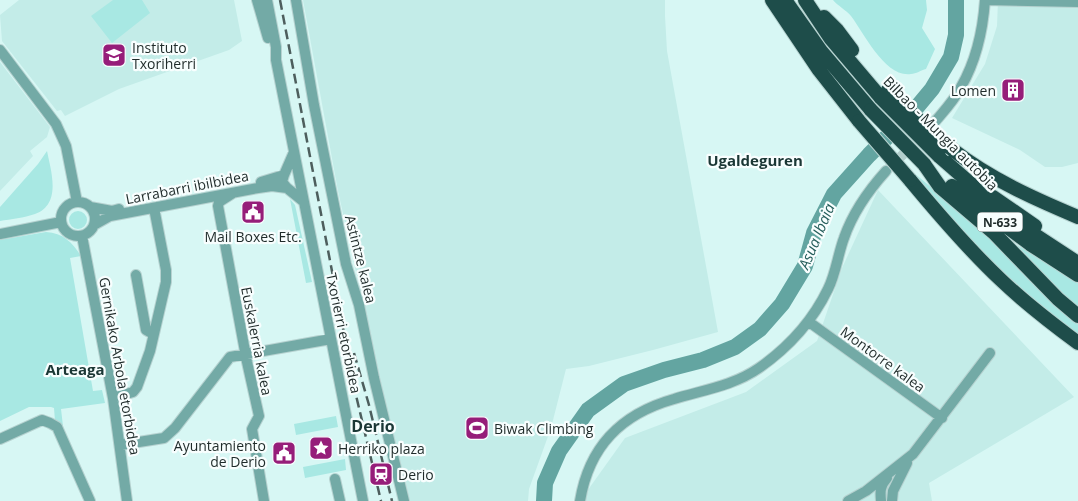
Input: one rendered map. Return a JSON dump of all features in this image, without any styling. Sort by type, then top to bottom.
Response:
[{"type":"highway","points":[[772,0],[819,70],[859,121],[956,234],[1000,280],[1078,343]]},
{"type":"highway","name":"Bilbao - Mungia autobia","points":[[785,0],[821,52],[871,110],[924,164],[1030,244],[1078,275]]},
{"type":"highway","points":[[805,0],[837,30],[885,94],[952,150],[1004,182],[1042,202],[1078,217]]},
{"type":"highway","name":"Bilbao - Mungia autobia","points":[[885,94],[939,156],[971,184],[989,203],[1078,263]]},
{"type":"highway","points":[[924,164],[940,187],[994,233],[1058,299],[1078,316]]},
{"type":"highway","points":[[971,184],[1078,252]]},
{"type":"street","name":"Txorierri etorbidea","points":[[257,0],[270,48],[276,60]]},
{"type":"street","name":"Txorierri etorbidea","points":[[267,0],[276,47],[276,60],[303,201],[363,501]]},
{"type":"street","name":"Astintze kalea","points":[[296,0],[346,264],[359,305],[374,378],[404,501]]},
{"type":"street","name":"Astintze kalea","points":[[300,22],[303,0]]},
{"type":"street","points":[[933,124],[961,87],[971,65],[983,18],[984,0],[1078,2]]},
{"type":"street","points":[[0,50],[56,124],[66,146],[77,202]]},
{"type":"street","points":[[294,152],[282,182],[303,201]]},
{"type":"street","points":[[285,174],[293,171],[300,178],[297,187],[288,188]]},
{"type":"street","points":[[580,501],[582,486],[589,465],[602,445],[617,428],[634,415],[648,408],[673,399],[706,391],[737,380],[758,369],[782,350],[809,322],[829,287],[844,236],[859,205],[886,171]]},
{"type":"street","name":"Larrabarri ibilbidea","points":[[90,207],[112,210],[256,183],[285,174]]},
{"type":"street","name":"Larrabarri ibilbidea","points":[[94,225],[110,216],[272,186],[288,188]]},
{"type":"street","name":"Euskalerria kalea","points":[[233,193],[220,202],[218,206],[242,340],[259,416],[252,429],[264,501]]},
{"type":"street","points":[[77,202],[90,207],[94,216],[94,225],[87,234],[82,236],[71,235],[63,228],[61,222],[63,211],[71,204],[77,202]]},
{"type":"street","points":[[113,398],[133,392],[137,387],[150,351],[166,282],[166,270],[154,208]]},
{"type":"street","points":[[0,234],[61,222]]},
{"type":"street","name":"Gernikako Arbola etorbidea","points":[[82,236],[113,398],[128,501]]},
{"type":"street","points":[[136,275],[146,330],[153,334]]},
{"type":"street","name":"Montorre kalea","points":[[809,322],[942,418]]},
{"type":"street","points":[[120,446],[164,438],[175,428],[230,357],[331,339]]},
{"type":"street","points":[[892,501],[893,492],[900,475],[910,458],[990,353]]},
{"type":"street","points":[[0,439],[42,420],[50,422],[57,427],[90,501]]},
{"type":"street","points":[[848,501],[866,491],[910,458]]},
{"type":"street","points":[[881,501],[880,489],[882,484],[893,472]]},
{"type":"street","points":[[335,479],[340,501]]},
{"type":"shaded area","name":"Instituto Txoriherri","points":[[19,0],[234,0],[242,41],[229,50],[119,89],[65,116],[61,110],[57,111],[2,41],[0,15]]},
{"type":"shaded area","points":[[113,0],[142,0],[150,13],[112,43],[91,16]]},
{"type":"shaded area","points":[[303,0],[665,0],[667,51],[718,332],[589,366],[566,369],[551,428],[529,489],[528,501],[410,501],[383,392],[338,191]]},
{"type":"shaded area","points":[[833,0],[926,0],[927,10],[922,28],[935,49],[926,69],[911,74],[901,73],[892,69],[876,53],[851,16]]},
{"type":"shaded area","points":[[998,0],[1078,0],[1078,163],[1062,167],[1045,167],[1020,150],[952,118],[985,64],[997,26]]},
{"type":"shaded area","points":[[0,62],[50,127],[47,137],[30,151],[33,156],[0,191]]},
{"type":"shaded area","points":[[47,151],[53,186],[49,203],[35,214],[0,221],[0,207]]},
{"type":"shaded area","points":[[914,173],[968,218],[1078,322],[1078,334],[990,260],[950,218]]},
{"type":"shaded area","points":[[878,190],[1074,397],[929,483],[932,501],[580,501],[625,438],[746,392],[817,341],[842,268]]},
{"type":"shaded area","points":[[290,199],[295,205],[312,282],[306,283]]},
{"type":"shaded area","points":[[78,211],[84,214],[87,220],[84,226],[78,229],[72,226],[69,220],[72,214]]},
{"type":"shaded area","points":[[46,232],[62,236],[74,246],[81,256],[70,258],[93,391],[102,390],[105,403],[61,409],[63,426],[55,421],[54,408],[51,407],[29,407],[0,421],[0,240]]},
{"type":"shaded area","points":[[1013,243],[1078,280],[1078,308],[1067,299]]},
{"type":"shaded area","points":[[336,416],[338,427],[296,435],[294,424]]},
{"type":"shaded area","points":[[345,459],[346,470],[305,478],[303,467]]},
{"type":"waterway","name":"Asua Ibaia","points":[[544,501],[545,483],[559,451],[588,410],[624,384],[664,370],[703,360],[735,347],[760,329],[782,304],[805,266],[814,233],[834,194],[869,155],[917,107],[932,89],[951,57],[956,35],[956,0]]},
{"type":"tunnel","points":[[886,171],[925,133]]},
{"type":"railway","points":[[280,0],[355,391],[381,501]]},
{"type":"railway","points":[[354,353],[369,405],[392,501]]},
{"type":"place","name":"Instituto Txoriherri","points":[[114,55]]},
{"type":"place","name":"Lomen","points":[[1013,90]]},
{"type":"place","name":"Mail Boxes Etc.","points":[[253,212]]},
{"type":"place","name":"Biwak Climbing","points":[[477,428]]},
{"type":"place","name":"Herriko plaza","points":[[321,448]]},
{"type":"place","name":"Ayuntamiento de Derio","points":[[284,453]]},
{"type":"place","name":"Derio","points":[[381,474]]},
{"type":"district","name":"Ugaldeguren","points":[[755,160]]},
{"type":"district","name":"Arteaga","points":[[75,369]]},
{"type":"district","name":"Derio","points":[[373,426]]}]
